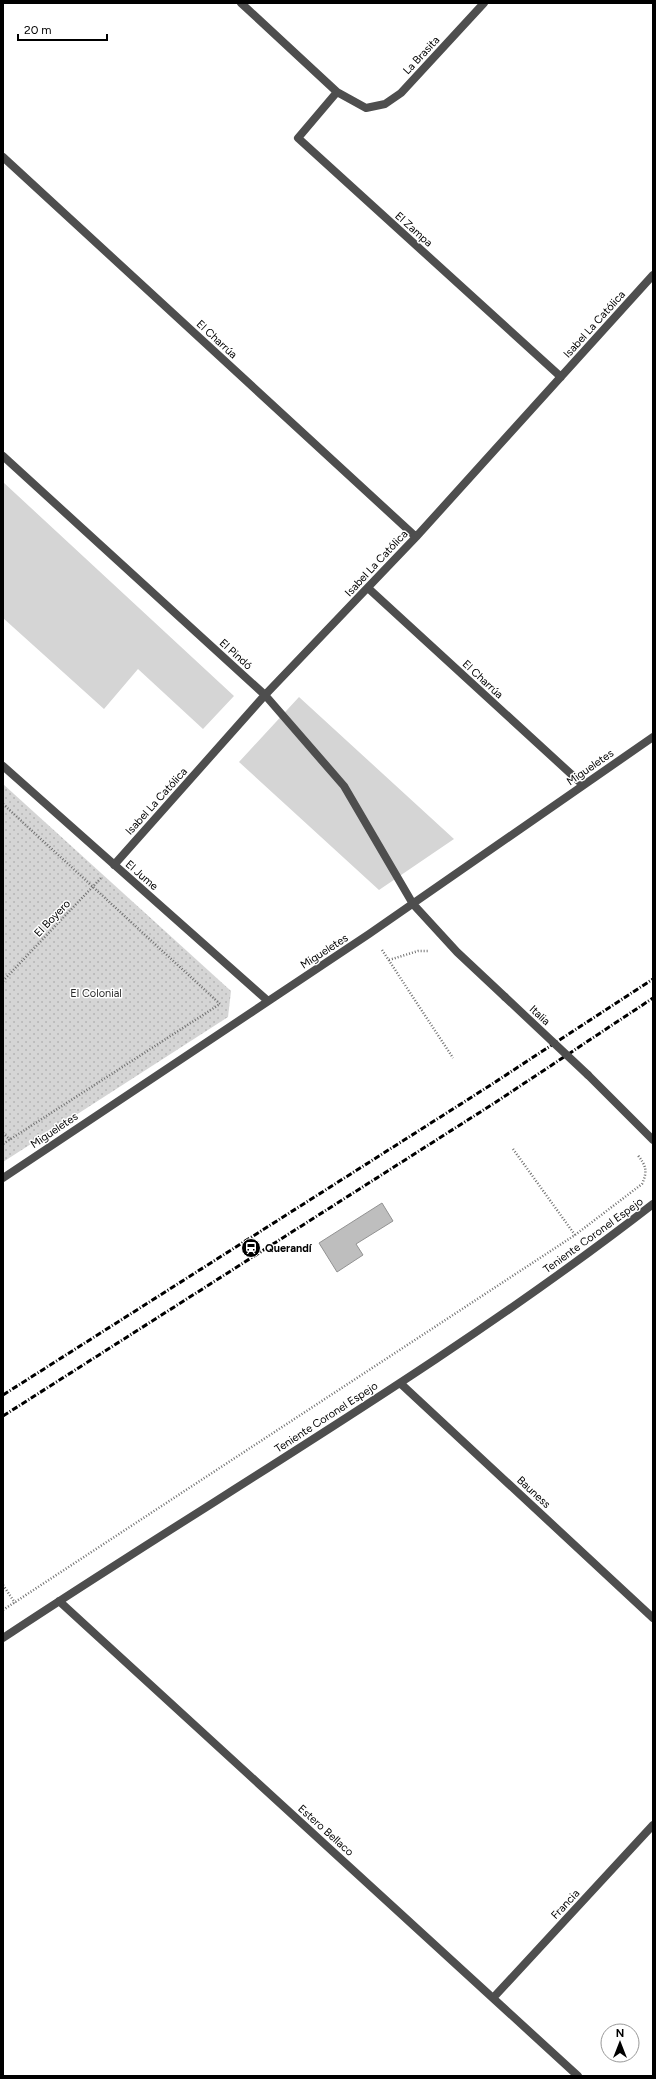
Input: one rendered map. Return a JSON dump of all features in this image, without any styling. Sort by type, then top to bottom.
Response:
[{"type":"street","points":[[242,3],[337,92]]},
{"type":"street","name":"La Brasita","points":[[337,92],[366,108],[384,104],[401,92],[484,3]]},
{"type":"street","name":"El Zampa","points":[[337,92],[298,138],[561,377]]},
{"type":"street","name":"El Charrúa","points":[[3,157],[416,537]]},
{"type":"street","name":"Isabel La Católica","points":[[114,865],[265,695],[416,537],[653,275]]},
{"type":"street","name":"El Pindó","points":[[3,456],[265,695],[344,786],[413,904]]},
{"type":"street","name":"El Charrúa","points":[[368,588],[583,786]]},
{"type":"street","name":"Migueletes","points":[[3,1178],[369,934],[653,737]]},
{"type":"street","name":"El Jume","points":[[3,766],[268,1001]]},
{"type":"street","name":"Italia","points":[[413,904],[457,952],[588,1075],[653,1140]]},
{"type":"street","name":"Teniente Coronel Espejo","points":[[3,1638],[400,1383],[590,1253],[653,1204]]},
{"type":"street","name":"Bauness","points":[[400,1383],[653,1618]]},
{"type":"street","name":"Estero Bellaco","points":[[59,1601],[578,2076]]},
{"type":"street","name":"Francia","points":[[492,1998],[653,1825]]},
{"type":"path","points":[[3,804],[220,1004],[3,1144]]},
{"type":"path","name":"El Boyero","points":[[3,981],[114,865]]},
{"type":"path","points":[[369,934],[389,960],[453,1058]]},
{"type":"path","points":[[389,960],[418,951],[428,950],[433,956]]},
{"type":"path","points":[[3,1132],[10,1140]]},
{"type":"path","points":[[3,1610],[575,1235],[642,1184],[645,1175],[645,1165],[633,1148]]},
{"type":"path","points":[[513,1149],[575,1235]]},
{"type":"path","points":[[3,1584],[15,1603]]},
{"type":"green space","points":[[3,482],[234,696],[203,729],[138,669],[104,709],[3,618]]},
{"type":"green space","points":[[299,697],[454,839],[379,890],[239,762]]},
{"type":"green space","name":"El Colonial","points":[[3,784],[231,991],[228,1017],[3,1162]]},
{"type":"building","points":[[382,1203],[393,1221],[356,1244],[363,1255],[337,1272],[319,1243]]},
{"type":"railway","points":[[3,1395],[486,1088],[653,979]]},
{"type":"railway","points":[[3,1416],[496,1102],[653,998]]},
{"type":"place","name":"Querandí","points":[[251,1248]]}]
